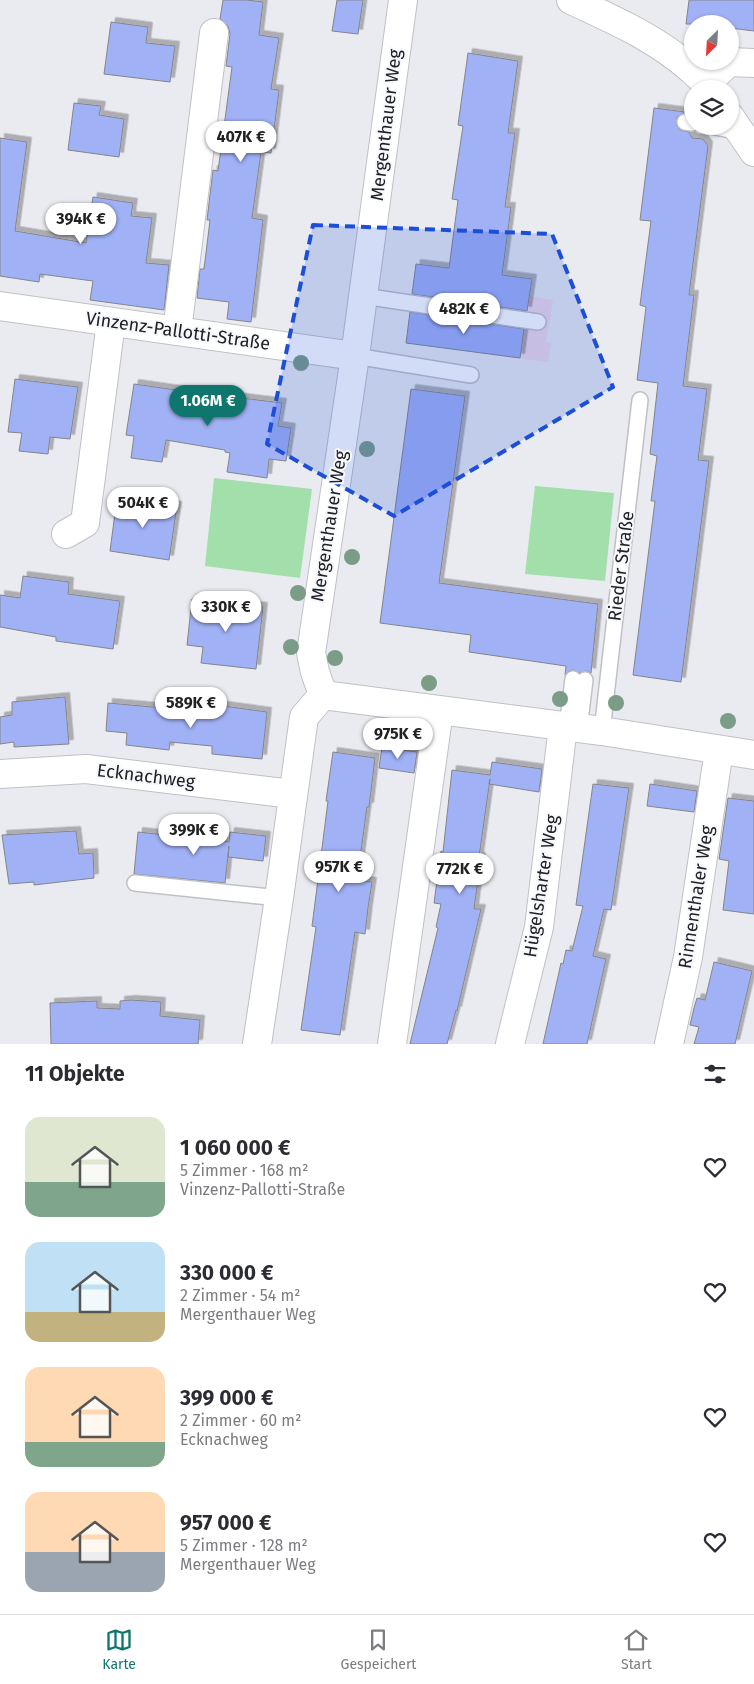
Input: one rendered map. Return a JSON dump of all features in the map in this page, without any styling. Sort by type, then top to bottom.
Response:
[{"type":"street","name":"Mergenthauer Weg","points":[[323,696],[311,653],[356,356],[402,0]]},
{"type":"street","points":[[571,0],[639,32],[678,58],[702,80]]},
{"type":"street","points":[[177,331],[214,33]]},
{"type":"street","points":[[714,80],[729,62],[754,63]]},
{"type":"street","name":"Vinzenz-Pallotti-Straße","points":[[0,306],[356,356]]},
{"type":"street","points":[[66,534],[85,523],[111,322]]},
{"type":"street","points":[[257,1044],[304,717],[323,696],[578,728],[719,750],[753,749]]},
{"type":"street","points":[[392,1044],[439,710]]},
{"type":"street","name":"Hügelsharter Weg","points":[[510,1044],[539,927],[578,728]]},
{"type":"street","name":"Rinnenthaler Weg","points":[[669,1044],[688,957],[719,750]]},
{"type":"street","name":"Ecknachweg","points":[[0,774],[86,769],[292,794]]},
{"type":"lane","points":[[363,296],[538,322]]},
{"type":"lane","points":[[356,356],[471,375]]},
{"type":"lane","name":"Rieder Straße","points":[[578,728],[640,400]]},
{"type":"lane","points":[[578,728],[579,679]]},
{"type":"lane","points":[[135,883],[279,898]]},
{"type":"highlighted area","points":[[313,225],[552,234],[613,387],[394,516],[267,444]]},
{"type":"shaded area","points":[[416,264],[532,279],[530,296],[553,300],[546,342],[551,343],[548,362],[406,343]]},
{"type":"green space","points":[[214,478],[312,489],[300,578],[205,566]]},
{"type":"green space","points":[[535,486],[614,493],[605,581],[525,574]]},
{"type":"building","points":[[223,0],[263,2],[259,35],[279,38],[271,89],[279,90],[271,153],[261,152],[252,218],[263,220],[251,322],[227,319],[229,302],[197,298],[200,269],[204,269],[210,220],[207,220],[213,170],[218,171],[232,67],[226,66],[230,34],[228,26],[220,19]]},
{"type":"building","points":[[337,0],[363,0],[358,34],[332,31]]},
{"type":"building","points":[[689,0],[754,0],[754,31],[739,29],[739,15],[687,15]]},
{"type":"building","points":[[111,22],[148,27],[146,43],[175,46],[170,82],[104,74]]},
{"type":"building","points":[[468,53],[518,61],[508,133],[515,133],[505,207],[511,207],[502,275],[532,279],[527,311],[412,294],[416,264],[449,268],[458,200],[452,199],[463,126],[458,125]]},
{"type":"building","points":[[74,103],[101,106],[99,115],[124,119],[119,157],[68,150]]},
{"type":"building","points":[[654,108],[684,112],[677,117],[677,126],[680,130],[684,131],[684,135],[703,139],[708,146],[689,295],[694,295],[683,386],[707,389],[698,460],[709,461],[681,682],[633,675],[655,501],[651,501],[657,456],[650,454],[658,383],[637,380],[646,307],[640,305],[651,221],[640,220]]},
{"type":"building","points":[[0,138],[27,142],[15,231],[86,243],[93,197],[133,203],[131,216],[152,218],[146,263],[169,265],[164,310],[90,300],[93,281],[40,274],[39,282],[0,276]]},
{"type":"building","points":[[410,312],[524,329],[520,358],[406,343]]},
{"type":"building","points":[[15,379],[78,387],[70,439],[50,437],[48,454],[19,451],[22,433],[8,432]]},
{"type":"building","points":[[134,384],[282,403],[278,426],[291,428],[286,461],[269,459],[267,478],[227,472],[230,453],[225,452],[225,450],[166,440],[162,462],[131,458],[134,436],[126,435]]},
{"type":"building","points":[[411,389],[465,396],[439,583],[598,604],[591,673],[586,671],[580,673],[574,670],[569,671],[565,675],[566,666],[469,652],[471,635],[380,623]]},
{"type":"building","points":[[117,498],[177,506],[169,560],[110,551]]},
{"type":"building","points":[[23,576],[69,582],[68,594],[120,601],[113,649],[56,641],[56,637],[0,627],[0,595],[20,598]]},
{"type":"building","points":[[192,599],[263,607],[256,669],[201,663],[203,647],[187,645]]},
{"type":"building","points":[[65,697],[69,744],[14,747],[14,742],[0,744],[0,717],[12,715],[12,702]]},
{"type":"building","points":[[108,703],[215,715],[216,705],[267,712],[262,759],[212,754],[212,746],[170,742],[169,750],[126,745],[127,733],[106,731]]},
{"type":"building","points":[[382,747],[417,752],[414,773],[379,768]]},
{"type":"building","points":[[333,752],[375,758],[357,880],[372,882],[365,934],[355,932],[340,1035],[301,1030],[316,927],[312,926]]},
{"type":"building","points":[[492,762],[542,769],[539,792],[489,784],[474,909],[481,909],[457,1011],[447,1044],[410,1044],[438,928],[436,927],[441,904],[434,903],[441,851],[443,852],[452,770],[490,775]]},
{"type":"building","points":[[593,784],[629,788],[611,910],[604,909],[593,956],[606,959],[587,1044],[543,1044],[561,963],[563,964],[566,950],[572,951],[583,906],[576,905]]},
{"type":"building","points":[[650,784],[697,791],[694,812],[647,806]]},
{"type":"building","points":[[728,798],[754,801],[754,914],[723,910],[729,861],[719,859]]},
{"type":"building","points":[[76,831],[79,854],[93,853],[94,878],[34,885],[34,882],[9,884],[2,835]]},
{"type":"building","points":[[138,832],[229,842],[230,832],[266,836],[263,861],[228,857],[229,846],[225,883],[134,874]]},
{"type":"building","points":[[714,962],[752,971],[735,1044],[694,1044],[699,1027],[690,1025],[694,1008],[697,998],[705,1000]]},
{"type":"building","points":[[97,1001],[97,1008],[120,1009],[120,1001],[161,1002],[160,1016],[200,1020],[198,1044],[51,1044],[50,1003]]}]
